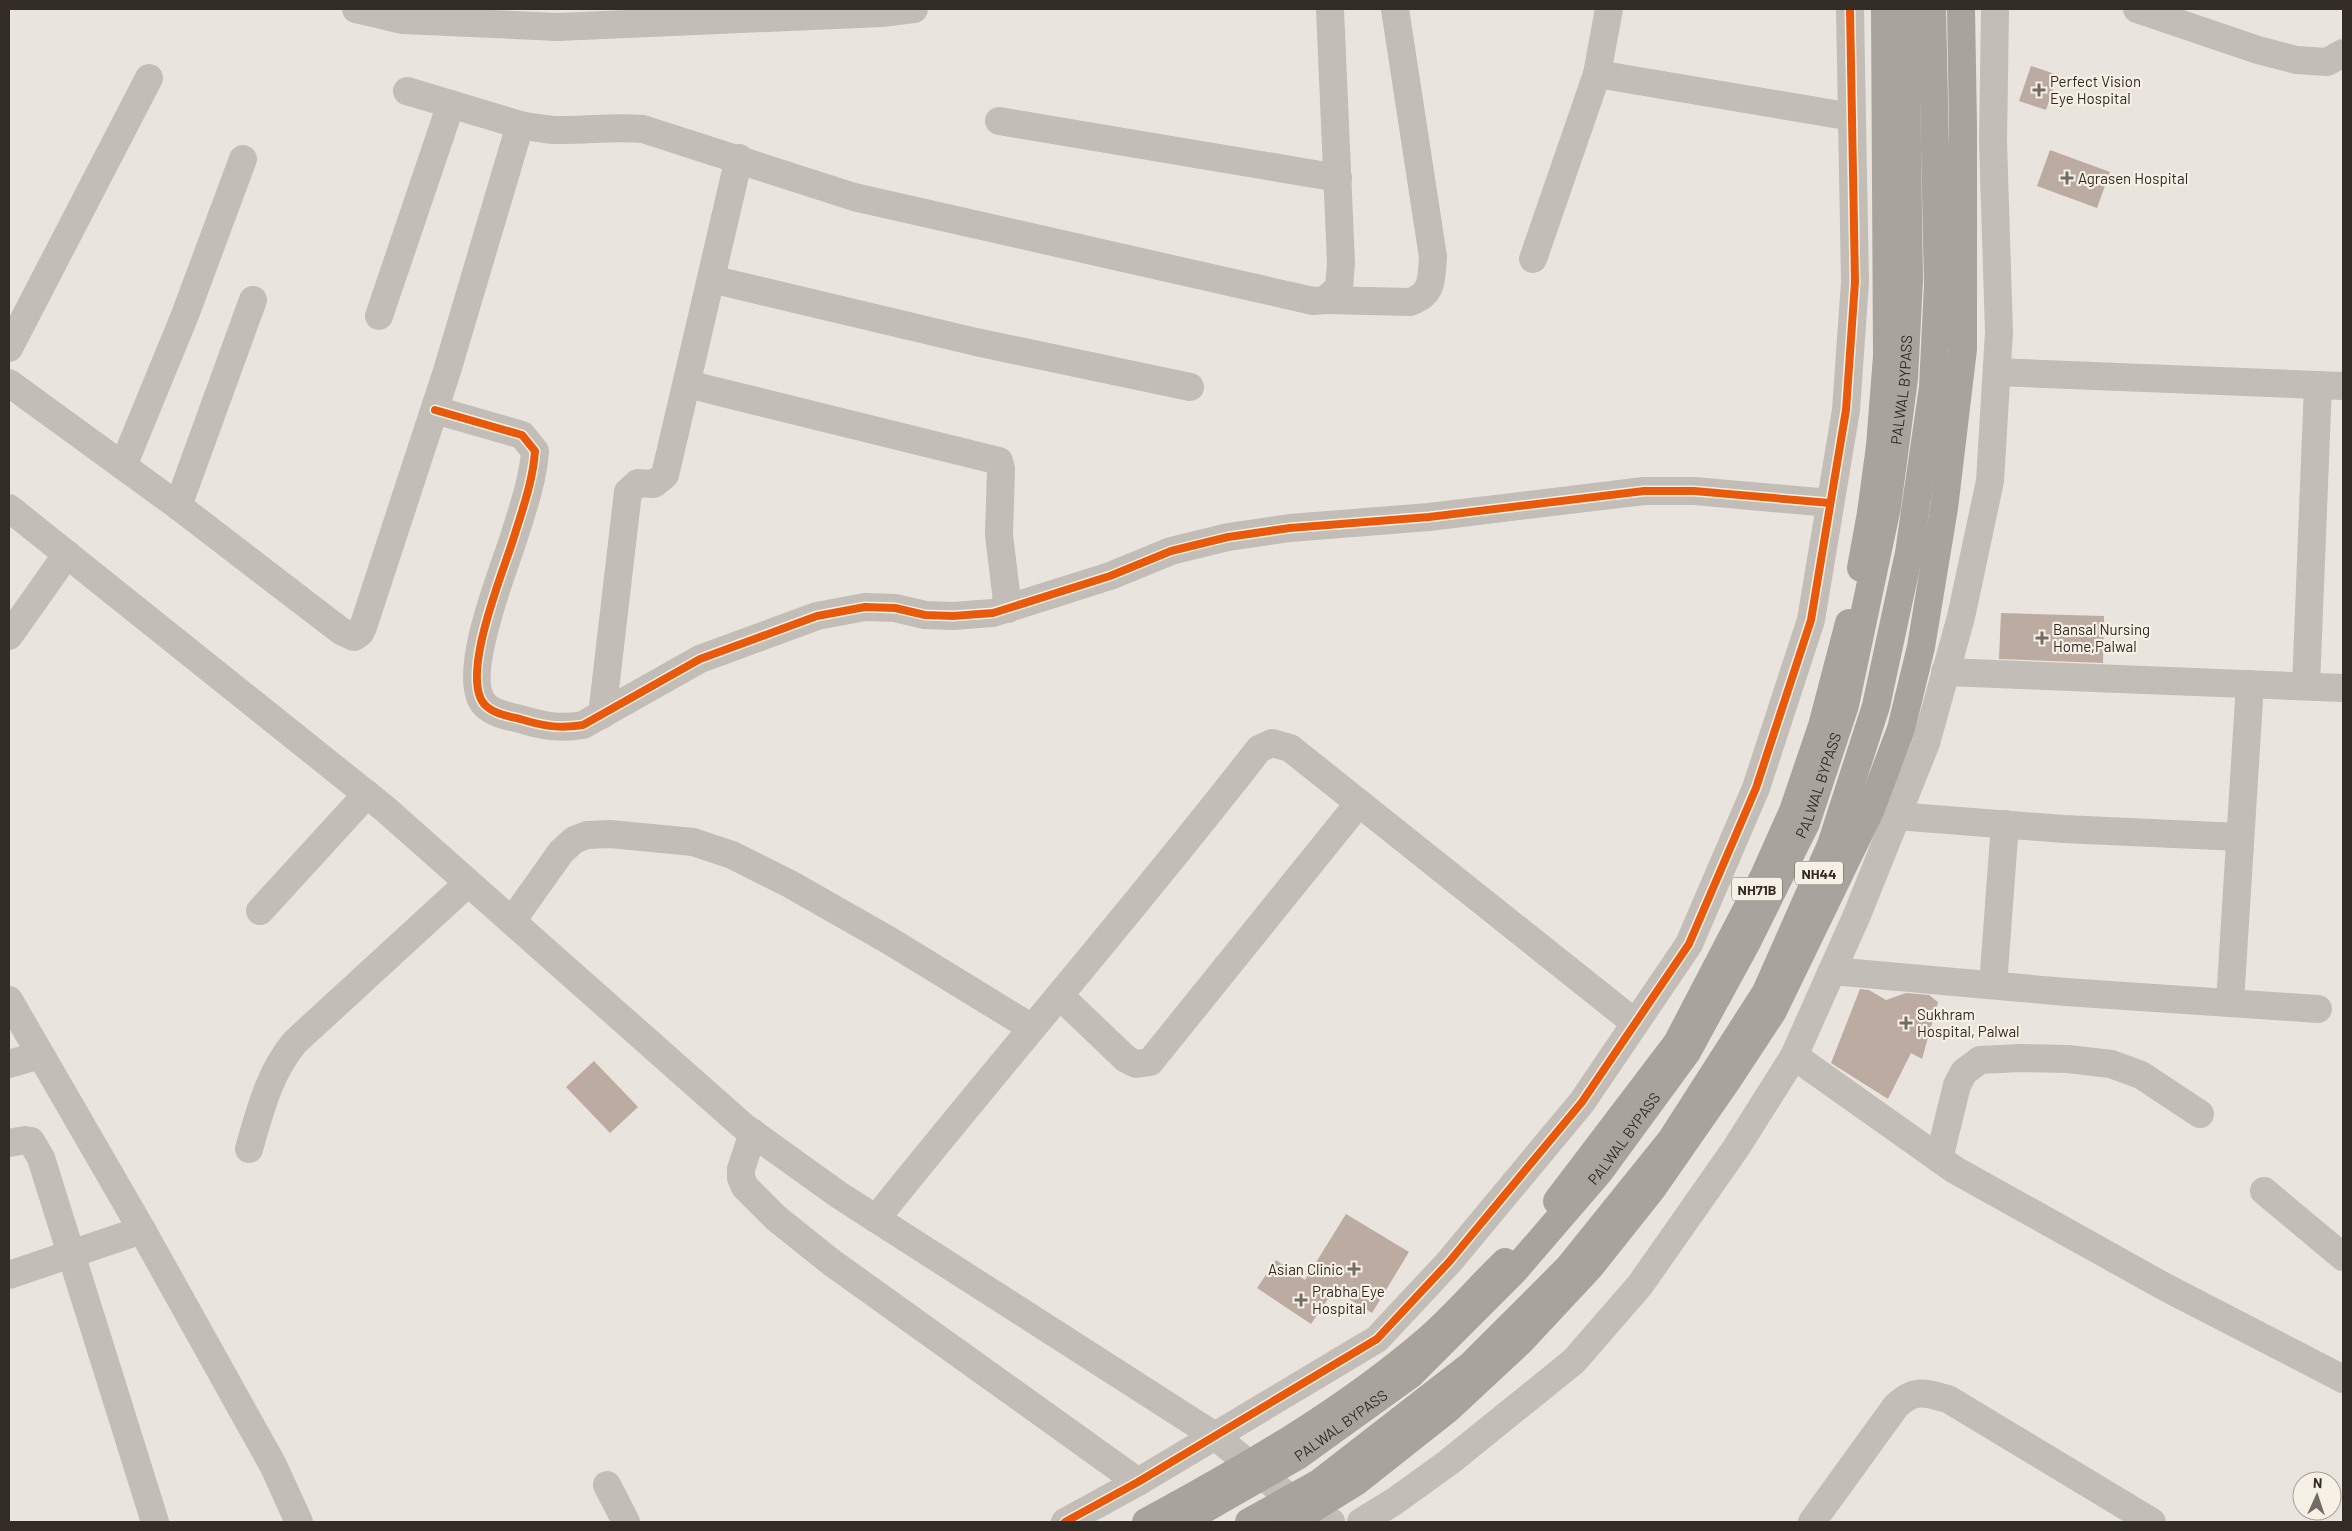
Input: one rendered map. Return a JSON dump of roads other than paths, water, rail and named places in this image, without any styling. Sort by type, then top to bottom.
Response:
[{"type":"highway","name":"NH71B","points":[[1146,1522],[1250,1465],[1374,1383],[1428,1339],[1520,1247],[1579,1175],[1677,1043],[1764,876],[1793,810],[1822,726],[1844,647],[1871,513],[1880,446],[1887,356],[1885,9]]},
{"type":"highway","name":"PALWAL BYPASS","points":[[1182,1522],[1299,1455],[1410,1375],[1514,1271],[1600,1171],[1687,1052],[1747,942],[1806,824],[1845,705],[1887,507],[1904,378],[1909,280],[1905,9]]},
{"type":"highway","name":"PALWAL BYPASS","points":[[1250,1522],[1319,1483],[1471,1365],[1568,1268],[1671,1140],[1766,992],[1831,845],[1876,706],[1910,553],[1934,387],[1938,295],[1932,9]]},
{"type":"highway","points":[[1311,1518],[1448,1409],[1521,1341],[1590,1267],[1652,1189],[1773,1011],[1870,811],[1901,729],[1921,647],[1944,508],[1963,349],[1961,9]]},
{"type":"street","points":[[356,9],[403,20],[881,13],[914,9]]},
{"type":"street","points":[[1325,300],[1339,288],[1341,263],[1330,9]]},
{"type":"street","points":[[407,91],[520,125],[555,130],[620,127],[643,129],[740,158],[854,197],[1313,301],[1410,302],[1426,294],[1432,278],[1433,257],[1395,9]]},
{"type":"street","points":[[1533,260],[1597,74],[1609,9]]},
{"type":"street","points":[[1065,1522],[1138,1482],[1377,1340],[1449,1262],[1582,1102],[1689,944],[1756,788],[1811,620],[1846,410],[1855,282],[1850,9]]},
{"type":"street","points":[[1361,1522],[1395,1501],[1449,1462],[1574,1361],[1640,1285],[1736,1148],[1794,1056],[1832,971],[1926,743],[1961,617],[1990,480],[1999,332],[1994,142],[1995,9]]},
{"type":"street","points":[[2137,9],[2258,50],[2296,60],[2314,63],[2327,62],[2343,53]]},
{"type":"street","points":[[1597,74],[1852,117]]},
{"type":"street","points":[[9,348],[149,78]]},
{"type":"street","points":[[379,316],[450,104]]},
{"type":"street","points":[[999,121],[1338,178]]},
{"type":"street","points":[[9,383],[178,506],[341,631],[354,637],[360,633],[435,410],[520,125]]},
{"type":"street","points":[[602,715],[628,492],[638,483],[654,484],[665,475],[740,158]]},
{"type":"street","points":[[123,466],[185,316],[243,159]]},
{"type":"street","points":[[711,279],[976,342],[1190,387]]},
{"type":"street","points":[[178,506],[253,300]]},
{"type":"street","points":[[1997,372],[2330,386],[2306,686]]},
{"type":"street","points":[[687,384],[982,455],[999,461],[1001,469],[999,535],[1008,609]]},
{"type":"street","points":[[435,410],[522,435],[535,451],[531,479],[512,542],[495,588],[481,642],[478,689],[484,704],[496,713],[540,725],[564,728],[584,725],[700,659],[818,616],[865,607],[895,608],[925,615],[953,616],[993,613],[1110,576],[1171,551],[1228,537],[1290,528],[1430,517],[1644,491],[1694,491],[1830,504]]},
{"type":"street","points":[[9,508],[366,794],[753,1133],[839,1196],[1215,1436],[1311,1518]]},
{"type":"street","points":[[9,636],[67,554]]},
{"type":"street","points":[[1945,672],[2343,688]]},
{"type":"street","points":[[2230,1002],[2250,684]]},
{"type":"street","points":[[876,1219],[969,1102],[1178,854],[1259,750],[1272,743],[1290,748],[1635,1023]]},
{"type":"street","points":[[260,911],[366,794]]},
{"type":"street","points":[[1060,996],[1126,1059],[1136,1064],[1150,1062],[1359,803]]},
{"type":"street","points":[[1896,816],[2240,837]]},
{"type":"street","points":[[1993,985],[2005,824]]},
{"type":"street","points":[[512,922],[561,852],[574,840],[587,835],[610,834],[693,842],[732,855],[790,884],[890,941],[1032,1028]]},
{"type":"street","points":[[249,1149],[268,1086],[284,1055],[468,883]]},
{"type":"street","points":[[1832,971],[2066,992],[2318,1009]]},
{"type":"street","points":[[9,1000],[142,1230],[273,1465],[299,1522]]},
{"type":"street","points":[[9,1064],[40,1055]]},
{"type":"street","points":[[1794,1056],[1955,1170],[2165,1286],[2343,1379]]},
{"type":"street","points":[[1939,1159],[1957,1085],[1964,1072],[1980,1060],[2068,1059],[2111,1064],[2141,1075],[2200,1114]]},
{"type":"street","points":[[753,1133],[741,1169],[741,1178],[745,1187],[776,1218],[831,1262],[1138,1482]]},
{"type":"street","points":[[9,1143],[25,1140],[31,1141],[41,1158],[155,1522]]},
{"type":"street","points":[[2264,1191],[2343,1257]]},
{"type":"street","points":[[9,1275],[142,1230]]},
{"type":"street","points":[[1812,1522],[1896,1406],[1906,1396],[1917,1393],[1948,1399],[2152,1522]]},
{"type":"street","points":[[607,1486],[626,1522]]},
{"type":"place","name":"Perfect Vision Eye Hospital","points":[[2039,90]]},
{"type":"place","name":"Agrasen Hospital","points":[[2067,178]]},
{"type":"place","name":"Bansal Nursing Home,Palwal","points":[[2042,638]]},
{"type":"place","name":"Sukhram Hospital, Palwal","points":[[1906,1023]]},
{"type":"place","name":"Asian Clinic","points":[[1354,1269]]},
{"type":"place","name":"Prabha Eye Hospital","points":[[1301,1300]]}]
